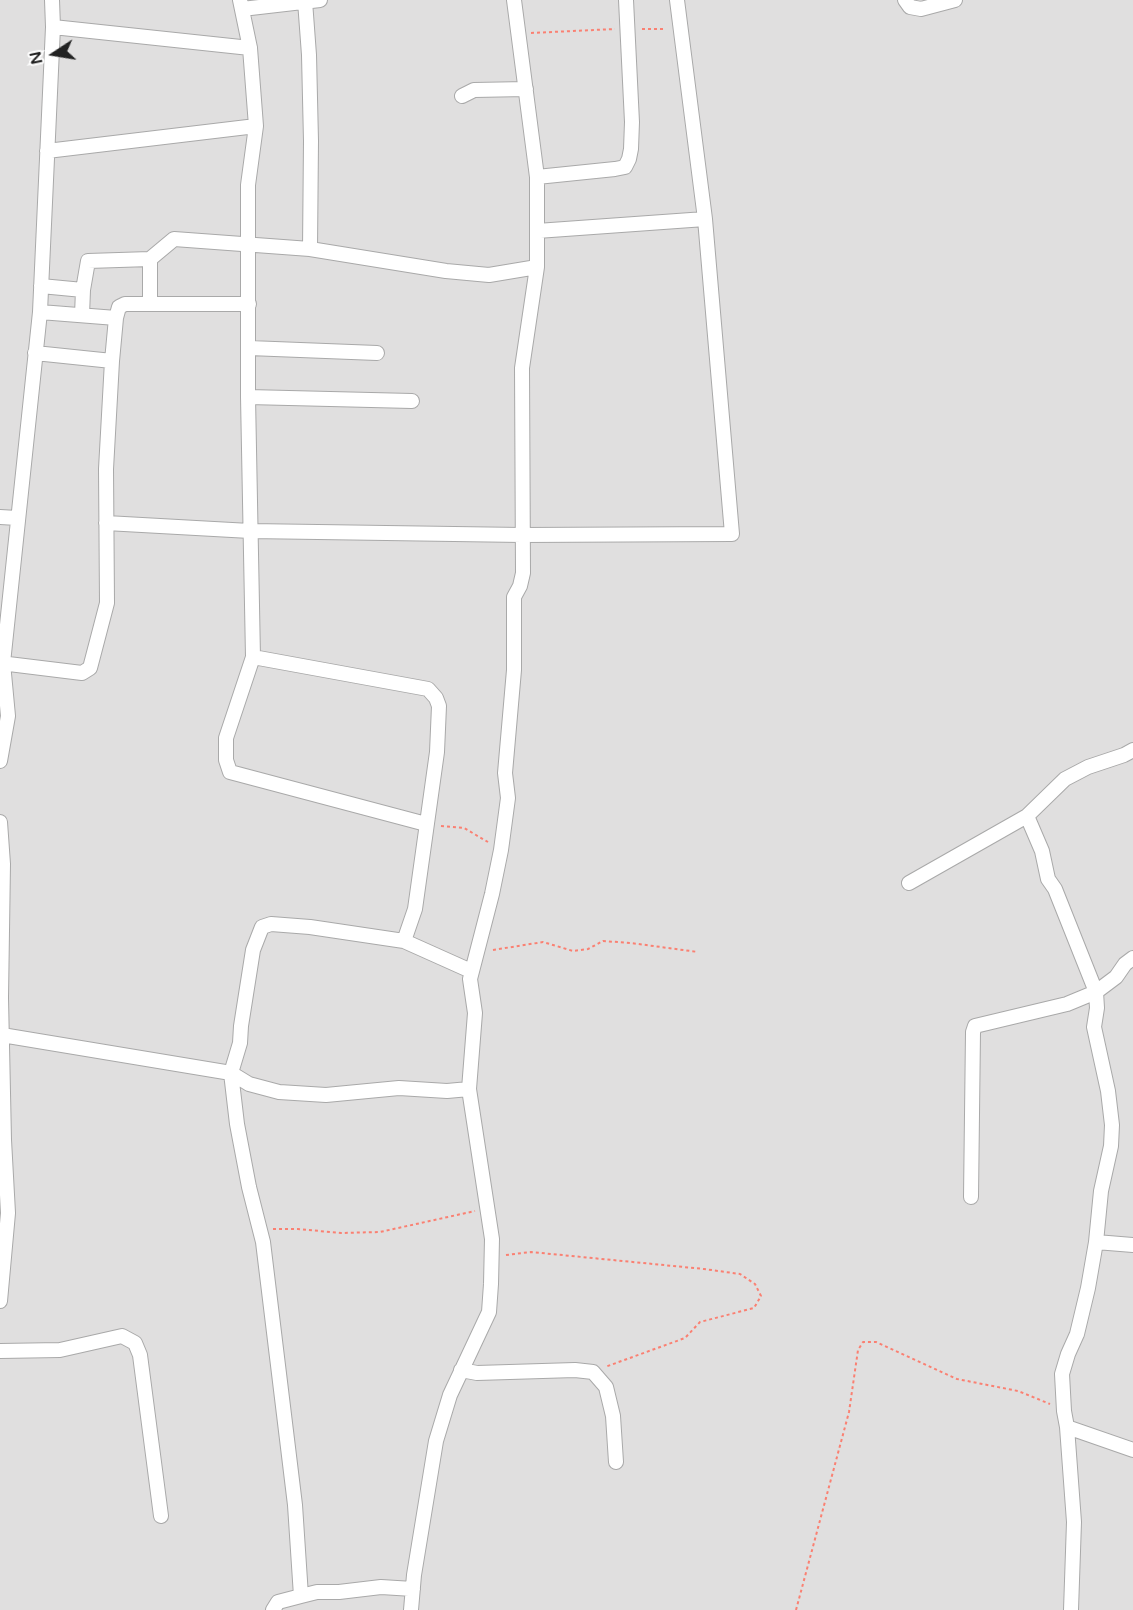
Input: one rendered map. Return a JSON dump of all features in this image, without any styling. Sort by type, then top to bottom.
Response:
[{"type":"street","points":[[0,761],[8,716],[2,663],[40,312],[53,27],[52,0]]},
{"type":"street","points":[[320,0],[241,5],[250,48],[256,126],[248,185],[248,397],[253,657],[226,738],[226,760],[230,772],[426,824]]},
{"type":"street","points":[[411,1610],[436,1440],[450,1395],[489,1312],[492,1239],[469,1089],[475,1013],[470,980],[492,894],[508,798],[505,773],[514,670],[514,597],[520,586],[522,573],[522,368],[537,267],[537,177],[514,0]]},
{"type":"street","points":[[537,177],[625,167],[632,149],[626,0]]},
{"type":"street","points":[[106,524],[250,531],[522,535],[732,534],[705,219],[677,0]]},
{"type":"street","points":[[905,0],[910,7],[921,9],[956,0]]},
{"type":"street","points":[[305,2],[311,141],[310,249]]},
{"type":"street","points":[[53,27],[250,48]]},
{"type":"street","points":[[462,96],[474,90],[525,89]]},
{"type":"street","points":[[47,151],[256,126]]},
{"type":"street","points":[[537,231],[705,219]]},
{"type":"street","points":[[82,315],[88,261],[150,259],[174,239],[310,249],[446,271],[489,274],[537,267]]},
{"type":"street","points":[[150,259],[150,304]]},
{"type":"street","points":[[41,286],[83,290]]},
{"type":"street","points":[[2,663],[82,673],[90,668],[107,603],[106,469],[112,361],[119,307],[125,304],[249,304]]},
{"type":"street","points":[[40,312],[116,318]]},
{"type":"street","points":[[249,348],[377,353]]},
{"type":"street","points":[[35,353],[112,361]]},
{"type":"street","points":[[248,397],[412,401]]},
{"type":"street","points":[[0,517],[17,518]]},
{"type":"street","points":[[253,657],[428,690],[436,698],[439,706],[437,752],[415,909],[404,941]]},
{"type":"street","points":[[909,883],[1027,816],[1065,779],[1088,767],[1125,755],[1133,750]]},
{"type":"street","points":[[1027,816],[1042,851],[1048,879],[1055,889],[1096,992],[1097,1008],[1094,1027],[1108,1090],[1112,1125],[1111,1146],[1101,1191],[1096,1242],[1088,1288],[1077,1334],[1062,1374],[1074,1522],[1071,1606],[1086,1610]]},
{"type":"street","points":[[0,822],[3,864],[4,1140],[4,1218],[0,1301]]},
{"type":"street","points":[[301,1596],[295,1505],[269,1287],[260,1229],[238,1134],[231,1073],[240,1043],[253,950],[262,927],[271,924],[310,927],[404,941],[471,971]]},
{"type":"street","points":[[971,1197],[973,1032],[975,1026],[1067,1004],[1096,992],[1116,977],[1125,964],[1133,958]]},
{"type":"street","points":[[3,1035],[231,1073],[249,1084],[269,1089],[326,1095],[399,1088],[447,1091],[469,1089]]},
{"type":"street","points":[[1096,1242],[1133,1245]]},
{"type":"street","points":[[0,1351],[60,1350],[122,1336],[135,1343],[140,1355],[161,1516]]},
{"type":"street","points":[[461,1371],[575,1370],[593,1372],[606,1387],[613,1416],[616,1462]]},
{"type":"street","points":[[1066,1427],[1133,1450]]},
{"type":"street","points":[[273,1610],[278,1602],[317,1592],[381,1587],[413,1589]]},
{"type":"path","points":[[518,33],[627,28],[681,30]]},
{"type":"path","points":[[426,824],[464,828],[501,850]]},
{"type":"path","points":[[476,953],[543,942],[573,951],[588,949],[603,941],[698,952]]},
{"type":"path","points":[[260,1229],[298,1228],[341,1233],[380,1232],[430,1223],[487,1208]]},
{"type":"path","points":[[491,1256],[531,1252],[741,1274],[755,1284],[761,1296],[754,1308],[700,1322],[685,1338],[619,1360],[593,1372]]},
{"type":"path","points":[[796,1610],[849,1412],[858,1350],[863,1342],[876,1342],[957,1379],[1018,1391],[1064,1411]]},
{"type":"shaded area","points":[[0,0],[1133,0],[1133,1610],[0,1610]]}]
